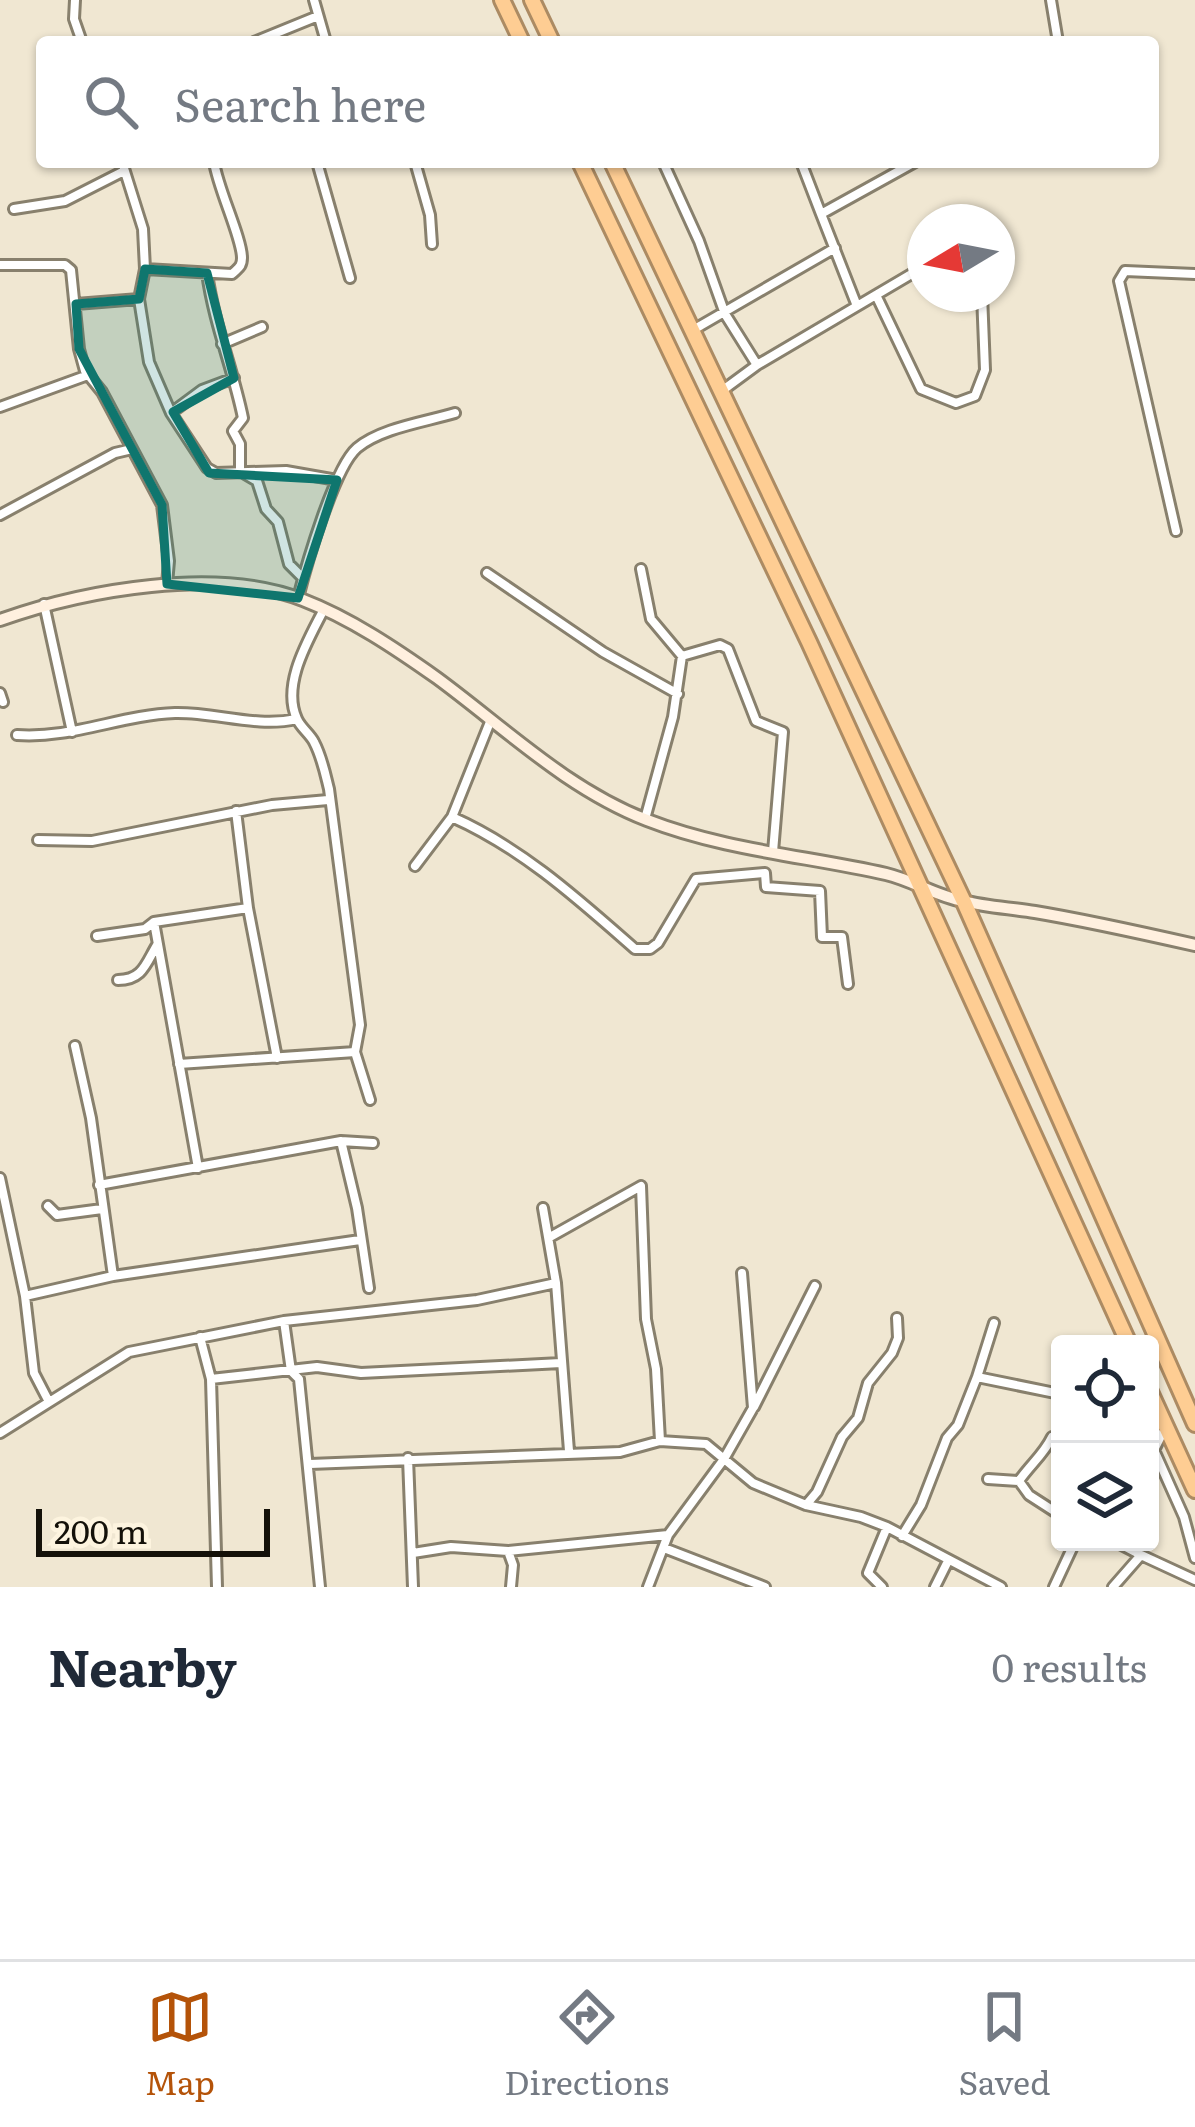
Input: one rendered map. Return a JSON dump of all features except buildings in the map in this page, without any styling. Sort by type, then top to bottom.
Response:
[{"type":"highway","points":[[502,0],[519,36]]},
{"type":"highway","points":[[532,0],[549,36]]},
{"type":"highway","points":[[583,168],[924,891],[1125,1335]]},
{"type":"highway","points":[[614,168],[964,902],[1195,1424]]},
{"type":"highway","points":[[776,574],[800,558]]},
{"type":"highway","points":[[1159,1412],[1195,1490]]},
{"type":"street","points":[[75,0],[80,36]]},
{"type":"street","points":[[314,0],[324,36]]},
{"type":"street","points":[[1052,0],[1057,36]]},
{"type":"street","points":[[269,36],[318,16]]},
{"type":"street","points":[[14,209],[65,201],[120,168]]},
{"type":"street","points":[[124,168],[143,229],[145,268],[139,299],[149,362],[170,413],[210,471],[307,472],[338,480]]},
{"type":"street","points":[[145,268],[232,274],[242,261],[215,168]]},
{"type":"street","points":[[319,168],[350,278]]},
{"type":"street","points":[[418,168],[432,244]]},
{"type":"street","points":[[666,168],[724,312],[757,365]]},
{"type":"street","points":[[803,168],[857,306]]},
{"type":"street","points":[[821,214],[904,168]]},
{"type":"street","points":[[692,330],[835,248]]},
{"type":"street","points":[[0,265],[68,266],[79,350],[88,376],[102,392],[162,505],[167,584]]},
{"type":"street","points":[[1176,530],[1119,281],[1125,272],[1195,274]]},
{"type":"street","points":[[207,274],[243,418],[233,430],[240,444],[240,471]]},
{"type":"street","points":[[722,392],[757,365],[907,277]]},
{"type":"street","points":[[876,296],[921,388],[956,403],[975,396],[985,370],[983,312]]},
{"type":"street","points":[[76,304],[139,299]]},
{"type":"street","points":[[223,344],[262,327]]},
{"type":"street","points":[[0,406],[88,376]]},
{"type":"street","points":[[170,413],[202,390],[234,378]]},
{"type":"street","points":[[102,392],[122,445],[116,453]]},
{"type":"street","points":[[298,598],[338,480],[354,450],[455,412]]},
{"type":"street","points":[[0,514],[131,449]]},
{"type":"street","points":[[240,471],[257,481],[266,509],[278,523],[289,564],[303,578]]},
{"type":"street","points":[[640,569],[651,619],[682,656],[678,694],[646,820]]},
{"type":"street","points":[[487,573],[603,652],[678,694]]},
{"type":"street","points":[[0,620],[99,592],[167,584],[298,598],[438,679],[550,766],[646,820],[773,854],[892,875],[924,891],[964,902],[1102,924],[1195,945]]},
{"type":"street","points":[[44,604],[72,732]]},
{"type":"street","points":[[324,609],[295,676],[297,719],[314,740],[323,764],[360,1025],[355,1052],[370,1100]]},
{"type":"street","points":[[682,656],[720,646],[728,650],[756,721],[783,732],[773,854]]},
{"type":"street","points":[[17,735],[53,736],[176,713],[254,722],[297,719]]},
{"type":"street","points":[[416,866],[452,817],[490,722]]},
{"type":"street","points":[[38,840],[92,841],[236,811],[328,800]]},
{"type":"street","points":[[236,811],[248,908],[278,1058]]},
{"type":"street","points":[[452,817],[492,835],[535,866],[635,950],[658,943],[696,879],[765,872],[766,887],[820,891],[822,937],[842,937],[848,984]]},
{"type":"street","points":[[97,936],[248,908]]},
{"type":"street","points":[[154,922],[198,1169]]},
{"type":"street","points":[[118,980],[143,973],[158,944]]},
{"type":"street","points":[[75,1046],[113,1276]]},
{"type":"street","points":[[179,1064],[355,1052]]},
{"type":"street","points":[[99,1185],[341,1141],[373,1144]]},
{"type":"street","points":[[341,1141],[369,1288]]},
{"type":"street","points":[[0,1178],[25,1297],[34,1373],[48,1400]]},
{"type":"street","points":[[550,1237],[641,1186],[645,1297],[660,1441]]},
{"type":"street","points":[[48,1206],[57,1215],[103,1209]]},
{"type":"street","points":[[542,1208],[556,1283],[569,1451]]},
{"type":"street","points":[[25,1297],[113,1276],[360,1240]]},
{"type":"street","points":[[742,1273],[753,1408]]},
{"type":"street","points":[[0,1433],[129,1352],[284,1321],[476,1300],[556,1283]]},
{"type":"street","points":[[648,1587],[668,1535],[724,1459],[815,1286]]},
{"type":"street","points":[[806,1505],[842,1437],[858,1418],[868,1384],[892,1353],[898,1338],[897,1318]]},
{"type":"street","points":[[284,1321],[310,1464],[320,1587]]},
{"type":"street","points":[[902,1536],[921,1505],[947,1438],[958,1425],[994,1323]]},
{"type":"street","points":[[200,1337],[211,1378],[217,1587]]},
{"type":"street","points":[[211,1378],[317,1367],[361,1373],[561,1363]]},
{"type":"street","points":[[977,1377],[1051,1392]]},
{"type":"street","points":[[1156,1443],[1162,1432],[1169,1431]]},
{"type":"street","points":[[1019,1481],[1051,1439]]},
{"type":"street","points":[[310,1464],[620,1452],[660,1441],[706,1444],[753,1483],[806,1505],[887,1527],[1001,1587]]},
{"type":"street","points":[[408,1459],[413,1587]]},
{"type":"street","points":[[409,1477],[423,1459]]},
{"type":"street","points":[[1159,1466],[1184,1517],[1195,1558]]},
{"type":"street","points":[[988,1479],[1019,1481],[1051,1508]]},
{"type":"street","points":[[878,1586],[868,1573],[887,1527]]},
{"type":"street","points":[[412,1553],[451,1547],[508,1551],[668,1535]]},
{"type":"street","points":[[664,1548],[765,1587]]},
{"type":"street","points":[[508,1551],[511,1587]]},
{"type":"street","points":[[1054,1587],[1071,1551]]},
{"type":"street","points":[[1134,1551],[1195,1580]]},
{"type":"street","points":[[1113,1587],[1142,1555]]},
{"type":"street","points":[[935,1587],[948,1562]]},
{"type":"highlighted area","points":[[145,269],[207,273],[234,378],[173,412],[209,473],[337,480],[298,598],[167,584],[162,505],[79,349],[76,304],[139,299]]}]
